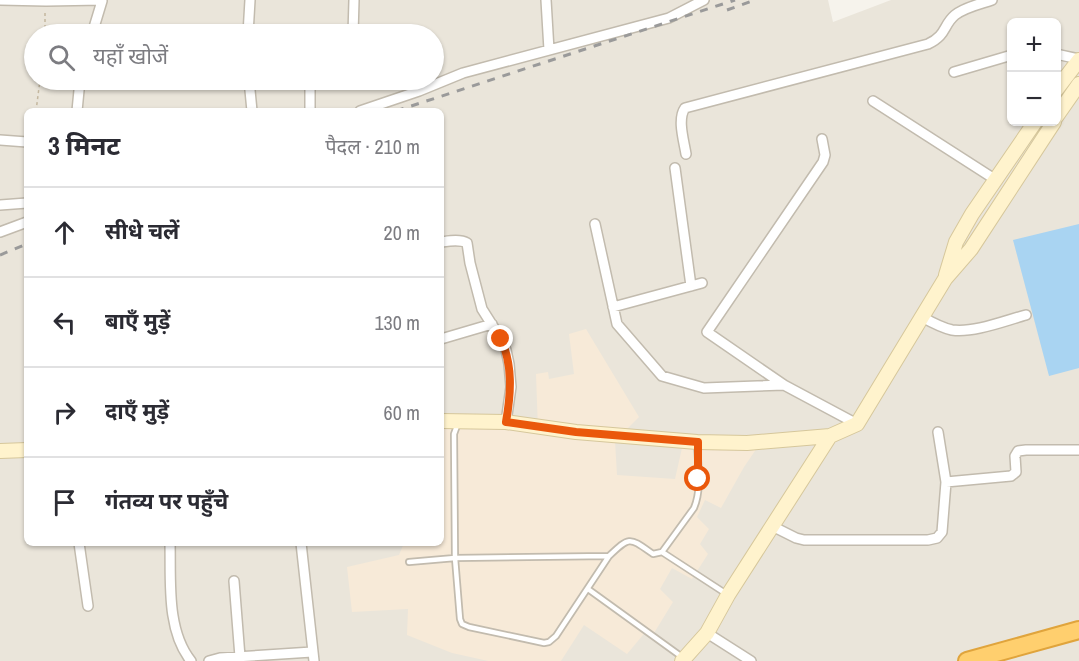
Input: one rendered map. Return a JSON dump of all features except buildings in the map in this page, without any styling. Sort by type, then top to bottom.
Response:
[{"type":"highway","points":[[967,661],[1079,630]]},
{"type":"highway","points":[[1004,661],[1079,640]]},
{"type":"street","points":[[0,10],[0,0],[102,0],[95,24]]},
{"type":"street","points":[[249,24],[250,0]]},
{"type":"street","points":[[353,24],[354,0]]},
{"type":"street","points":[[546,0],[549,50]]},
{"type":"street","points":[[444,81],[463,73],[669,18],[704,0]]},
{"type":"street","points":[[686,154],[681,115],[685,108],[928,44],[942,35],[955,15],[992,0]]},
{"type":"street","points":[[1061,55],[1079,59],[1061,83]]},
{"type":"street","points":[[954,72],[1007,57]]},
{"type":"street","points":[[1061,110],[1079,84]]},
{"type":"street","points":[[77,108],[79,90]]},
{"type":"street","points":[[250,90],[252,108]]},
{"type":"street","points":[[310,90],[310,108]]},
{"type":"street","points":[[369,108],[421,90]]},
{"type":"street","points":[[873,101],[996,180]]},
{"type":"street","points":[[945,279],[956,242],[972,214],[1032,126]]},
{"type":"street","points":[[444,421],[506,422],[576,432],[698,442],[747,443],[830,436],[857,424],[945,279],[971,249],[1051,126]]},
{"type":"street","points":[[822,139],[825,155],[823,162],[707,332],[784,385],[857,424]]},
{"type":"street","points":[[0,141],[24,142]]},
{"type":"street","points":[[675,168],[691,286]]},
{"type":"street","points":[[0,205],[24,204]]},
{"type":"street","points":[[0,232],[24,223]]},
{"type":"street","points":[[595,224],[616,324],[662,376],[704,388],[784,385]]},
{"type":"street","points":[[444,242],[464,241],[466,243],[482,309],[506,350],[511,387],[506,422]]},
{"type":"street","points":[[613,307],[702,283]]},
{"type":"street","points":[[922,317],[946,328],[963,330],[1026,315]]},
{"type":"street","points":[[444,338],[492,324]]},
{"type":"street","points":[[772,526],[796,538],[810,541],[937,538],[943,527],[946,482],[938,432]]},
{"type":"street","points":[[683,660],[707,633],[728,595],[830,436]]},
{"type":"street","points":[[0,451],[24,450]]},
{"type":"street","points":[[946,482],[1011,476],[1016,472],[1015,456],[1018,451],[1079,450]]},
{"type":"street","points":[[79,546],[88,606]]},
{"type":"street","points":[[170,546],[174,623],[191,661]]},
{"type":"street","points":[[209,661],[240,657],[313,657],[302,546]]},
{"type":"street","points":[[234,581],[240,657]]},
{"type":"street","points":[[707,633],[751,661]]},
{"type":"lane","points":[[459,421],[454,434],[455,558],[460,619],[462,624],[469,627],[544,643],[556,636],[609,556],[625,541],[635,542],[653,554],[662,552],[694,508],[697,500],[698,442]]},
{"type":"lane","points":[[662,552],[728,595]]},
{"type":"lane","points":[[409,561],[455,558],[609,556]]},
{"type":"lane","points":[[588,589],[683,660]]},
{"type":"path","points":[[45,24],[46,1]]},
{"type":"path","points":[[36,108],[39,90]]},
{"type":"shaded area","points":[[0,0],[828,0],[833,22],[891,0],[1079,0],[1079,661],[0,661]]},
{"type":"shaded area","points":[[586,329],[639,417],[615,441],[617,475],[675,479],[682,448],[757,448],[721,508],[705,500],[697,517],[709,529],[700,544],[708,554],[692,579],[672,568],[660,589],[673,602],[654,633],[648,629],[627,654],[584,625],[561,661],[488,661],[452,653],[407,635],[408,609],[352,612],[347,567],[399,555],[403,546],[444,546],[444,425],[538,430],[536,374],[548,372],[549,379],[574,374],[569,334]]},
{"type":"water","points":[[1079,224],[1079,368],[1049,376],[1013,240]]},
{"type":"railway","points":[[405,108],[735,0]]},
{"type":"railway","points":[[727,10],[755,0]]},
{"type":"railway","points":[[0,255],[24,245]]},
{"type":"route","points":[[501,339],[509,364],[511,387],[506,422],[576,432],[698,442],[698,479]]}]
